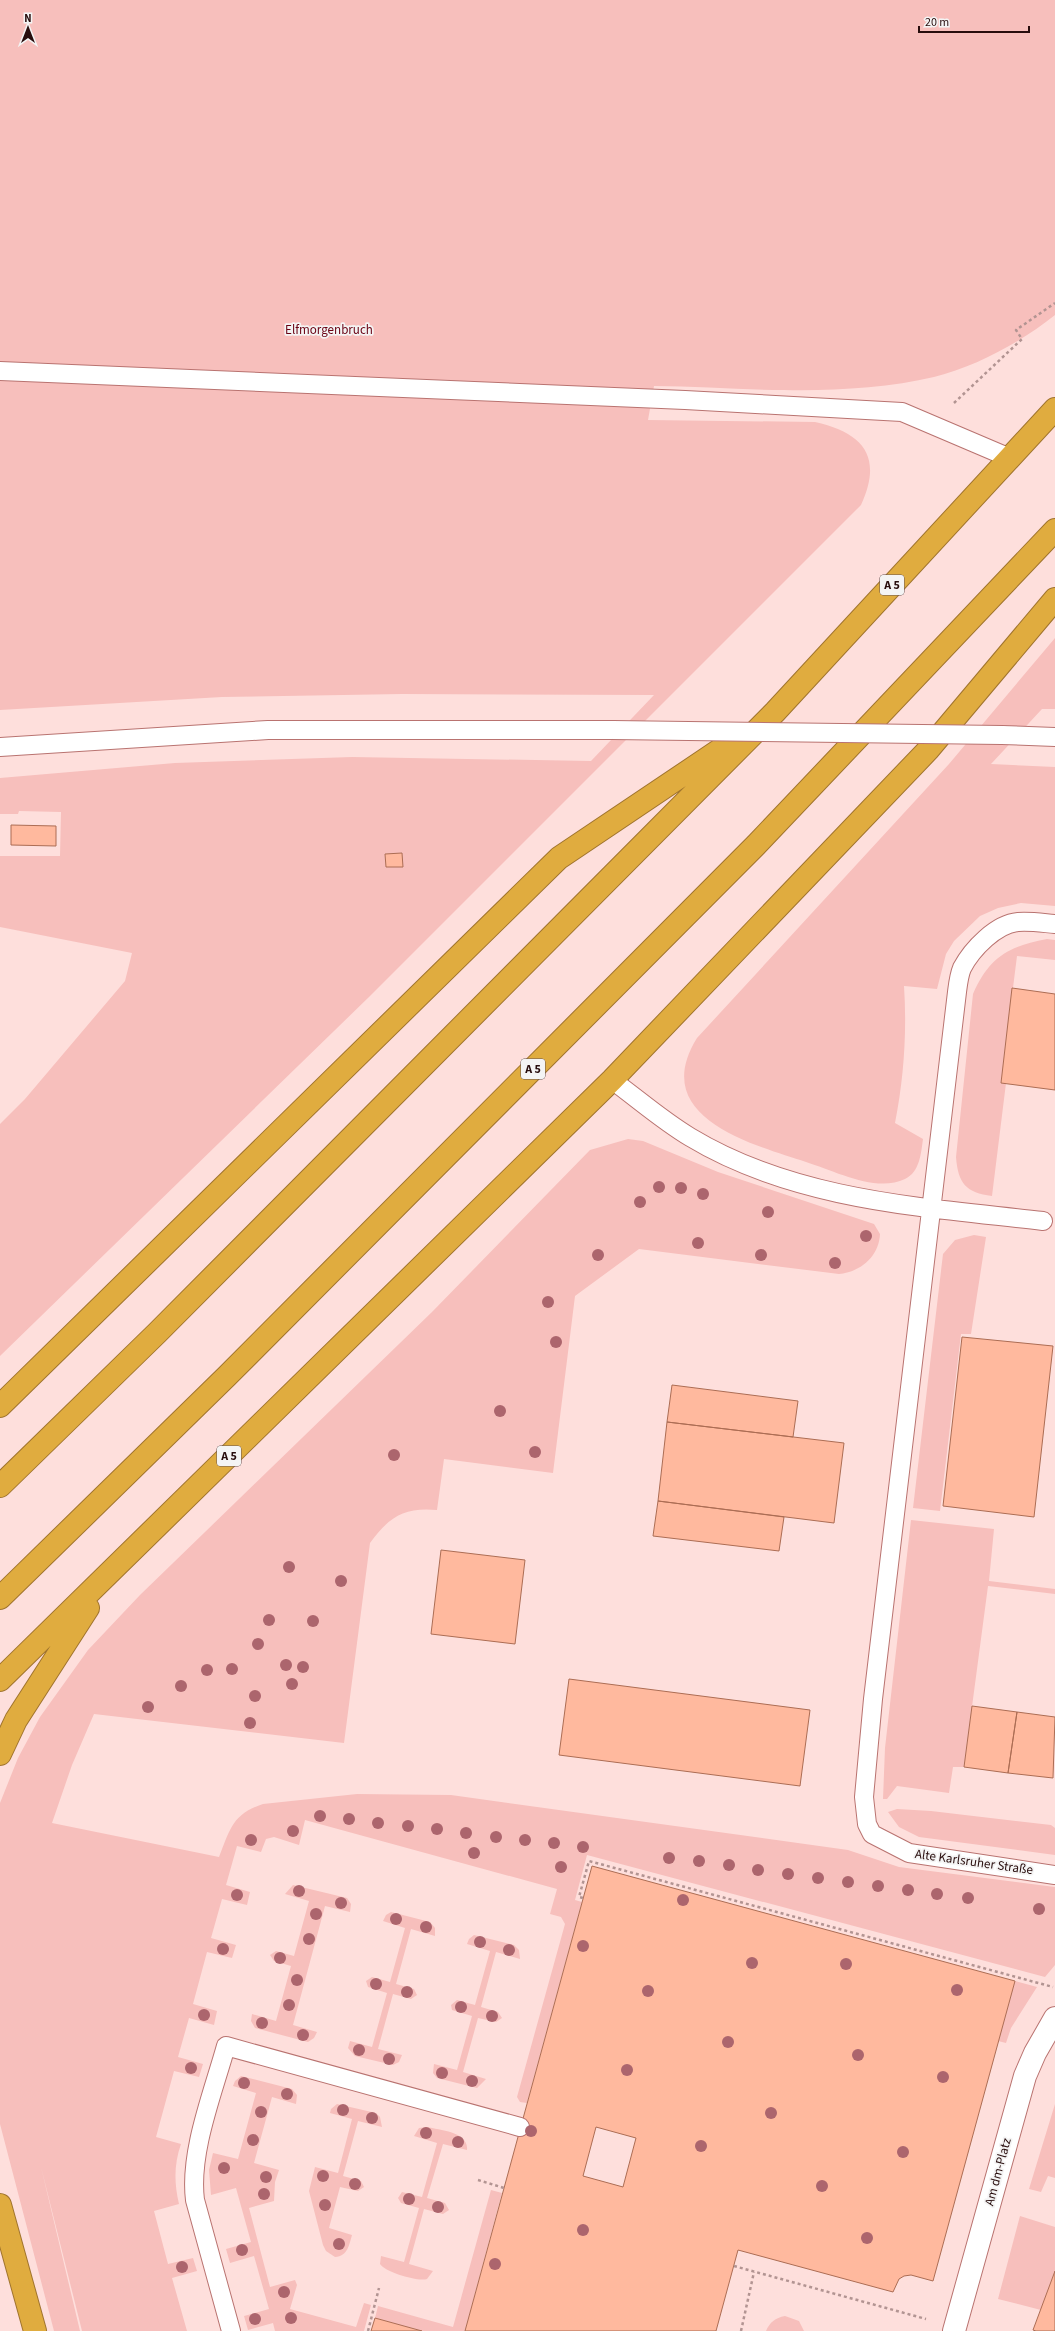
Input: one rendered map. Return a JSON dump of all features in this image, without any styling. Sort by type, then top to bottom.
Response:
[{"type":"highway","name":"A 5","points":[[0,1486],[157,1333],[775,712],[1055,409]]},
{"type":"highway","name":"A 5","points":[[0,1598],[227,1376],[756,845],[1055,530]]},
{"type":"highway","name":"A 5","points":[[0,1680],[105,1579],[612,1080],[928,750],[1055,599]]},
{"type":"highway","points":[[0,1406],[559,858],[775,712]]},
{"type":"highway","points":[[0,1754],[16,1720],[105,1579]]},
{"type":"highway","points":[[0,2205],[36,2331]]},
{"type":"street","name":"Am dm-Platz","points":[[955,2329],[1025,2076],[1035,2053],[1055,2018]]},
{"type":"lane","points":[[0,371],[685,400],[902,412],[1010,458]]},
{"type":"lane","points":[[0,747],[268,730],[613,730],[1002,734],[1055,737]]},
{"type":"lane","points":[[931,1208],[957,992],[962,969],[972,952],[984,939],[997,930],[1016,922],[1055,924]]},
{"type":"lane","points":[[612,1080],[690,1137],[741,1163],[816,1189],[871,1201],[1043,1221]]},
{"type":"lane","name":"Alte Karlsruher Straße","points":[[931,1208],[873,1699],[864,1797],[867,1824],[872,1834],[909,1853],[1055,1874]]},
{"type":"lane","points":[[231,2331],[195,2200],[193,2180],[195,2160],[226,2046],[520,2126]]},
{"type":"path","points":[[931,425],[1022,339],[1016,330],[1055,302]]},
{"type":"path","points":[[583,1898],[579,1897],[589,1861],[1055,1987]]},
{"type":"path","points":[[793,1921],[794,1916]]},
{"type":"path","points":[[478,2180],[504,2188]]},
{"type":"path","points":[[734,2266],[955,2329]]},
{"type":"path","points":[[741,2331],[754,2272]]},
{"type":"path","points":[[368,2331],[379,2288]]},
{"type":"green space","name":"Elfmorgenbruch","points":[[0,0],[1055,0],[1055,315],[1028,335],[982,360],[950,372],[916,381],[859,388],[821,390],[768,390],[654,386],[648,420],[815,422],[846,433],[857,440],[865,450],[869,461],[870,473],[861,505],[370,996],[0,1356],[0,1124],[25,1099],[125,981],[132,953],[0,927],[0,856],[60,856],[61,812],[19,811],[18,814],[0,814],[0,778],[175,763],[352,757],[591,761],[654,695],[402,694],[222,697],[0,710]]},
{"type":"green space","points":[[1055,638],[1055,709],[1042,709],[991,764],[1055,767],[1055,906],[1021,903],[998,908],[980,916],[954,941],[946,954],[937,989],[904,986],[904,1054],[901,1089],[895,1123],[923,1139],[919,1162],[914,1172],[905,1179],[894,1183],[881,1184],[856,1179],[759,1146],[734,1136],[712,1123],[695,1107],[686,1088],[685,1065],[697,1038],[949,764]]},
{"type":"green space","points":[[1047,939],[1055,940],[1055,960],[1017,956],[1001,1083],[1006,1083],[992,1196],[983,1195],[970,1189],[961,1180],[956,1157],[973,994],[986,971],[993,962],[1002,955],[1022,945]]},
{"type":"green space","points":[[628,1139],[643,1141],[718,1172],[874,1224],[880,1234],[879,1242],[872,1256],[867,1262],[855,1270],[839,1274],[639,1249],[575,1296],[553,1473],[444,1459],[437,1510],[425,1509],[406,1512],[391,1520],[384,1526],[370,1543],[344,1743],[94,1714],[72,1765],[52,1823],[219,1857],[230,1831],[238,1818],[253,1808],[263,1804],[357,1794],[451,1795],[848,1850],[899,1867],[1055,1887],[1055,1965],[1045,1977],[587,1855],[575,1900],[582,1902],[527,2103],[520,2102],[517,2097],[565,1924],[561,1917],[550,1914],[557,1889],[305,1820],[299,1845],[274,1837],[266,1839],[261,1852],[237,1846],[226,1885],[250,1892],[247,1905],[222,1899],[211,1938],[236,1945],[232,1958],[207,1952],[193,2004],[217,2011],[214,2025],[189,2018],[178,2057],[203,2064],[199,2077],[174,2071],[156,2137],[181,2144],[177,2159],[176,2174],[176,2189],[179,2204],[154,2211],[168,2264],[193,2258],[197,2271],[172,2278],[187,2331],[82,2331],[41,2167],[80,2331],[54,2331],[0,2124],[0,1803],[18,1758],[40,1717],[88,1650],[140,1595],[432,1312],[590,1150]]},
{"type":"green space","points":[[974,1235],[986,1237],[971,1334],[961,1334],[940,1511],[913,1508],[943,1254],[955,1240]]},
{"type":"green space","points":[[911,1520],[994,1529],[989,1581],[1055,1589],[1055,1594],[988,1586],[964,1767],[953,1767],[949,1793],[897,1786],[887,1799],[883,1799],[885,1748]]},
{"type":"green space","points":[[897,1809],[931,1811],[1051,1825],[1055,1828],[1055,1855],[919,1837],[899,1827],[888,1812]]},
{"type":"green space","points":[[293,1885],[347,1898],[351,1904],[350,1912],[325,1906],[293,2025],[317,2032],[314,2038],[308,2042],[255,2028],[251,2021],[252,2014],[276,2021],[291,1966],[274,1961],[270,1955],[276,1951],[294,1956],[309,1901],[285,1894]]},
{"type":"green space","points":[[391,1912],[430,1922],[435,1928],[435,1936],[411,1929],[396,1984],[414,1989],[417,1995],[411,1999],[393,1994],[378,2049],[402,2055],[399,2062],[393,2065],[355,2056],[348,2048],[350,2041],[372,2047],[387,1993],[368,1987],[366,1981],[372,1977],[390,1982],[405,1928],[383,1921],[386,1915]]},
{"type":"green space","points":[[474,1935],[514,1945],[519,1950],[520,1959],[496,1952],[481,2007],[498,2012],[502,2018],[496,2022],[478,2018],[463,2072],[486,2079],[477,2088],[437,2078],[433,2073],[434,2064],[457,2070],[472,2016],[452,2010],[451,2005],[457,2000],[475,2005],[490,1951],[467,1944],[469,1939]]},
{"type":"green space","points":[[1015,1981],[1037,1987],[1011,2028],[1006,2043],[998,2041]]},
{"type":"green space","points":[[241,2076],[292,2089],[297,2095],[296,2104],[272,2097],[254,2163],[279,2170],[275,2182],[274,2201],[249,2208],[270,2287],[295,2280],[297,2285],[290,2309],[356,2327],[364,2303],[371,2305],[364,2331],[275,2331],[273,2323],[248,2330],[244,2316],[269,2309],[254,2256],[230,2263],[226,2249],[251,2242],[236,2188],[211,2195],[209,2170],[213,2153],[238,2159],[256,2093],[233,2086],[235,2081]]},
{"type":"green space","points":[[337,2104],[376,2113],[380,2117],[382,2127],[358,2121],[343,2176],[361,2181],[364,2187],[358,2191],[340,2187],[329,2228],[352,2235],[349,2246],[343,2255],[335,2257],[326,2251],[323,2245],[309,2191],[315,2167],[338,2173],[352,2119],[330,2113],[331,2109]]},
{"type":"green space","points":[[1055,2104],[1055,2178],[1048,2176],[1041,2192],[1029,2189]]},
{"type":"green space","points":[[427,2127],[446,2131],[459,2136],[466,2144],[467,2150],[443,2144],[427,2198],[445,2203],[449,2210],[443,2214],[424,2209],[409,2264],[433,2271],[427,2279],[423,2280],[409,2278],[395,2273],[380,2264],[381,2256],[404,2262],[419,2208],[401,2203],[398,2198],[402,2192],[422,2197],[437,2143],[414,2136],[419,2128]]},
{"type":"green space","points":[[491,2190],[502,2193],[465,2331],[422,2331],[375,2318],[378,2306],[453,2327]]},
{"type":"green space","points":[[1020,2216],[1055,2227],[1055,2271],[1041,2310],[998,2299]]},
{"type":"green space","points":[[785,2316],[799,2321],[804,2331],[766,2331],[773,2321]]},
{"type":"building","points":[[11,825],[56,826],[56,846],[11,845]]},
{"type":"building","points":[[402,853],[403,867],[386,867],[385,854]]},
{"type":"building","points":[[1012,988],[1055,994],[1055,1090],[1001,1083]]},
{"type":"building","points":[[962,1337],[1053,1346],[1034,1517],[943,1506]]},
{"type":"building","points":[[672,1385],[798,1401],[793,1437],[667,1422]]},
{"type":"building","points":[[667,1422],[844,1443],[834,1523],[658,1501]]},
{"type":"building","points":[[658,1501],[784,1517],[779,1551],[653,1536]]},
{"type":"building","points":[[441,1550],[525,1560],[515,1644],[431,1634]]},
{"type":"building","points":[[569,1679],[810,1710],[800,1786],[559,1755]]},
{"type":"building","points":[[972,1706],[1017,1712],[1008,1773],[964,1767]]},
{"type":"building","points":[[1017,1712],[1055,1717],[1053,1778],[1008,1773]]},
{"type":"building","points":[[592,1866],[1015,1981],[933,2281],[911,2275],[904,2276],[899,2279],[893,2292],[738,2250],[716,2331],[465,2331]],"holes":[[[596,2127],[636,2138],[623,2187],[583,2176]]]},
{"type":"building","points":[[1055,2271],[1055,2331],[1033,2330]]},
{"type":"building","points":[[375,2318],[422,2331],[371,2331]]}]
